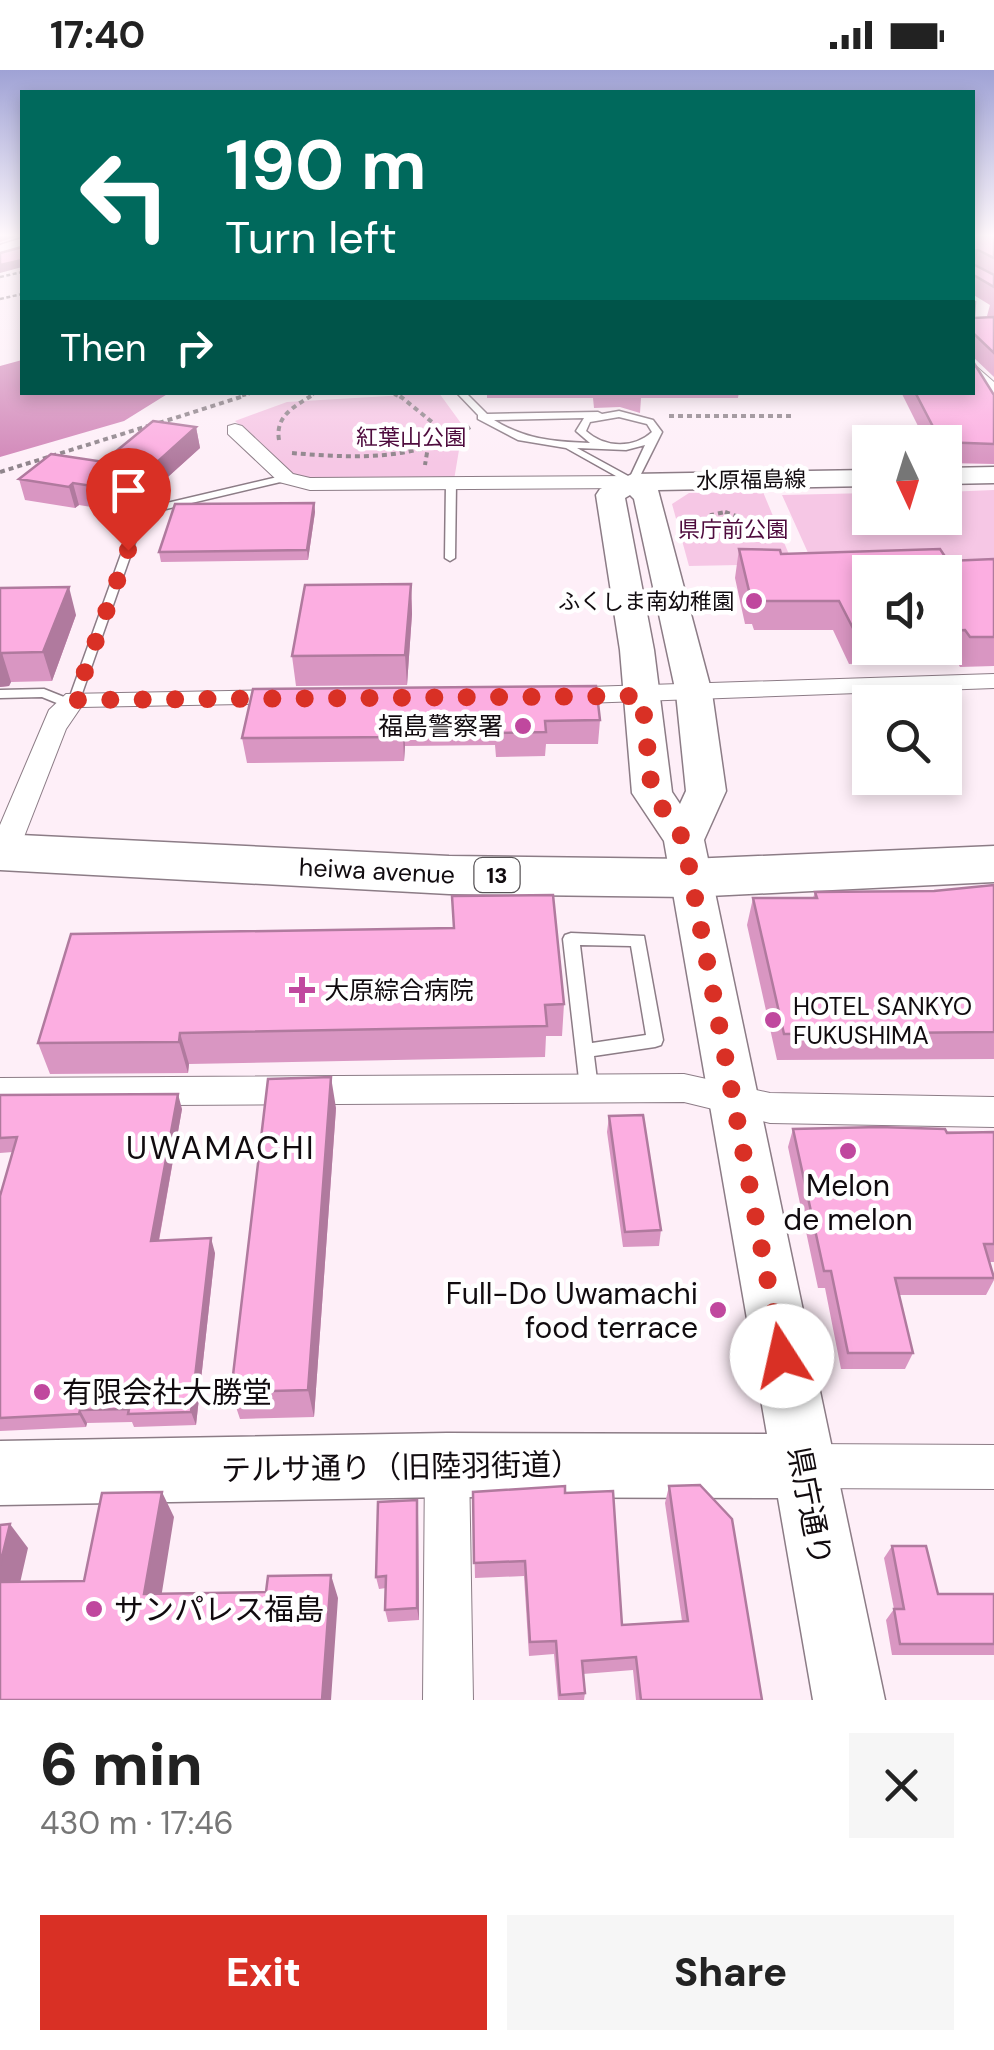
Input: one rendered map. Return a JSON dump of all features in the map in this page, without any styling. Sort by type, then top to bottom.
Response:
[{"type":"highway","name":"heiwa avenue","points":[[4,839],[450,875],[994,832]]},
{"type":"highway","name":"heiwa avenue","points":[[687,859],[994,864]]},
{"type":"main road","points":[[962,476],[994,476]]},
{"type":"main road","name":"水原福島線","points":[[632,482],[852,478]]},
{"type":"main road","points":[[632,482],[648,496],[694,692],[706,791],[687,859]]},
{"type":"main road","name":"県庁通り","points":[[632,482],[610,495],[642,696],[652,793],[687,859],[849,1700]]},
{"type":"main road","name":"テルサ通り（旧陸羽街道）","points":[[0,1473],[447,1465],[802,1466]]},
{"type":"street","points":[[975,372],[994,394]]},
{"type":"street","points":[[236,430],[286,478],[310,484],[632,482]]},
{"type":"street","points":[[538,696],[642,696],[994,681]]},
{"type":"street","points":[[4,839],[53,729],[72,702],[322,698]]},
{"type":"street","points":[[0,1092],[684,1088],[770,1108],[994,1112]]},
{"type":"street","points":[[447,1465],[448,1700]]},
{"type":"street","points":[[802,1466],[994,1467]]},
{"type":"lane","points":[[463,395],[490,426],[521,438],[563,445],[613,446],[638,445],[654,438]]},
{"type":"lane","points":[[607,415],[588,420],[581,430],[591,440],[613,446]]},
{"type":"lane","points":[[481,417],[631,416],[650,422],[657,432],[632,482],[563,445]]},
{"type":"lane","points":[[0,694],[44,693],[72,702],[141,512],[286,478]]},
{"type":"lane","points":[[450,558],[451,483]]},
{"type":"lane","points":[[585,1051],[655,1040],[638,940],[571,940],[585,1051],[590,1088]]},
{"type":"path","points":[[0,472],[246,395]]},
{"type":"path","points":[[310,484],[284,452],[277,433],[286,411],[312,395]]},
{"type":"path","points":[[393,395],[429,416],[432,422],[427,448]]},
{"type":"path","points":[[631,416],[792,416]]},
{"type":"path","points":[[284,452],[374,454],[427,448],[461,435],[481,417]]},
{"type":"path","points":[[672,538],[737,527],[741,519],[725,512],[708,517],[711,524],[727,528]]},
{"type":"green space","name":"紅葉山公園","points":[[440,395],[463,426],[454,480],[314,480],[293,475],[235,421],[287,402]]},
{"type":"green space","points":[[994,490],[994,570],[962,571],[962,555],[852,555],[852,574],[818,575],[782,495],[852,493],[852,535],[962,535],[962,491]]},
{"type":"green space","name":"県庁前公園","points":[[763,492],[793,564],[689,566],[672,504],[689,493]]},
{"type":"shaded area","points":[[20,361],[20,395],[166,395],[124,421],[0,457],[0,366]]},
{"type":"building","points":[[994,317],[994,353],[975,335],[975,318]]},
{"type":"building","points":[[975,365],[994,395],[994,444],[962,443],[962,425],[932,425],[917,395],[975,395]]},
{"type":"building","points":[[153,421],[196,427],[155,464],[109,457]]},
{"type":"building","points":[[51,454],[131,466],[105,488],[19,479]]},
{"type":"building","points":[[314,503],[307,550],[159,552],[175,504]]},
{"type":"building","points":[[739,549],[780,550],[781,554],[940,549],[944,555],[852,555],[852,626],[839,601],[758,601],[757,595],[750,595]]},
{"type":"building","points":[[994,559],[994,637],[970,637],[962,630],[962,560]]},
{"type":"building","points":[[411,584],[405,655],[292,656],[305,585]]},
{"type":"building","points":[[69,587],[43,652],[0,656],[0,588]]},
{"type":"building","points":[[596,686],[600,720],[545,721],[546,732],[496,733],[495,721],[404,722],[403,737],[242,738],[253,689]]},
{"type":"building","points":[[994,885],[994,1032],[784,1034],[753,898],[817,898],[815,892],[934,891]]},
{"type":"building","points":[[553,895],[564,1004],[545,1005],[547,1026],[180,1033],[179,1042],[38,1043],[71,934],[454,928],[452,896]]},
{"type":"building","points":[[331,1077],[308,1390],[231,1392],[268,1079]]},
{"type":"building","points":[[178,1094],[151,1241],[211,1238],[191,1412],[128,1414],[129,1409],[80,1410],[79,1414],[0,1418],[0,1196],[17,1137],[0,1138],[0,1095]]},
{"type":"building","points":[[643,1115],[661,1230],[625,1232],[609,1116]]},
{"type":"building","points":[[793,1129],[945,1129],[947,1133],[994,1132],[994,1244],[984,1244],[994,1278],[895,1278],[913,1353],[848,1353],[831,1271],[824,1271]]},
{"type":"building","points":[[700,1485],[732,1519],[762,1700],[641,1700],[636,1657],[582,1661],[585,1693],[560,1695],[556,1641],[530,1642],[525,1561],[474,1563],[473,1492],[565,1486],[565,1493],[613,1491],[622,1625],[688,1621],[669,1486]]},
{"type":"building","name":"サンパレス福島","points":[[162,1492],[144,1594],[266,1592],[268,1576],[331,1575],[322,1700],[0,1700],[0,1582],[84,1581],[102,1493]]},
{"type":"building","points":[[417,1500],[417,1608],[385,1610],[386,1576],[376,1577],[378,1502]]},
{"type":"building","points":[[10,1524],[0,1565],[0,1525]]},
{"type":"building","points":[[892,1546],[926,1546],[938,1594],[994,1594],[994,1644],[900,1644],[894,1609],[904,1609]]},
{"type":"place","name":"ふくしま南幼稚園","points":[[754,601]]},
{"type":"place","name":"福島警察署","points":[[523,726]]},
{"type":"place","name":"大原綜合病院","points":[[302,990]]},
{"type":"place","name":"HOTEL SANKYO FUKUSHIMA","points":[[773,1020]]},
{"type":"place","name":"Melon de melon","points":[[848,1151]]},
{"type":"place","name":"Full-Do Uwamachi food terrace","points":[[718,1310]]},
{"type":"place","name":"有限会社大勝堂","points":[[42,1392]]},
{"type":"place","name":"サンパレス福島","points":[[94,1609]]},
{"type":"district","name":"UWAMACHI","points":[[221,1148]]},
{"type":"route","points":[[128,550],[75,700],[642,696],[652,793],[684,840],[782,1356]]}]
